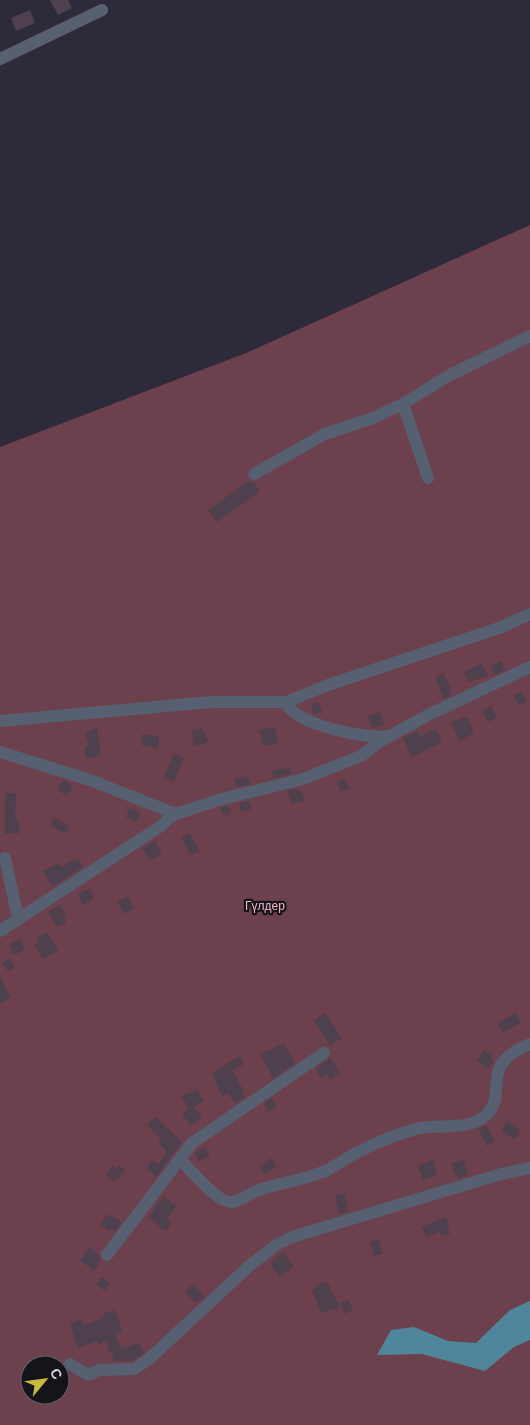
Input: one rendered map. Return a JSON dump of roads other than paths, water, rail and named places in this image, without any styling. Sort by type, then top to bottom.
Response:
[{"type":"street","points":[[0,59],[102,10]]},
{"type":"street","points":[[254,474],[325,434],[403,404],[448,376],[530,336]]},
{"type":"street","points":[[403,404],[428,478]]},
{"type":"street","points":[[0,721],[211,702],[286,702],[328,685],[502,627],[530,614]]},
{"type":"street","points":[[0,931],[162,826],[168,818],[176,814],[222,799],[302,779],[361,756],[392,735],[530,667]]},
{"type":"street","points":[[286,702],[287,707],[302,717],[323,726],[381,737],[392,735]]},
{"type":"street","points":[[0,752],[82,777],[176,814]]},
{"type":"street","points":[[5,858],[18,918]]},
{"type":"street","points":[[180,1159],[221,1200],[232,1202],[247,1194],[303,1179],[328,1170],[358,1152],[416,1129],[453,1126],[475,1121],[485,1116],[492,1107],[501,1062],[512,1052],[530,1044]]},
{"type":"street","points":[[107,1255],[192,1143],[324,1053]]},
{"type":"street","points":[[70,1364],[88,1375],[99,1370],[134,1369],[148,1360],[248,1268],[276,1245],[292,1237],[501,1174],[530,1168]]},
{"type":"water","points":[[530,1301],[530,1340],[514,1347],[485,1371],[422,1354],[377,1355],[391,1330],[414,1327],[448,1341],[476,1343],[510,1310]]},
{"type":"park label","name":"Гүлдер","points":[[265,906]]}]
